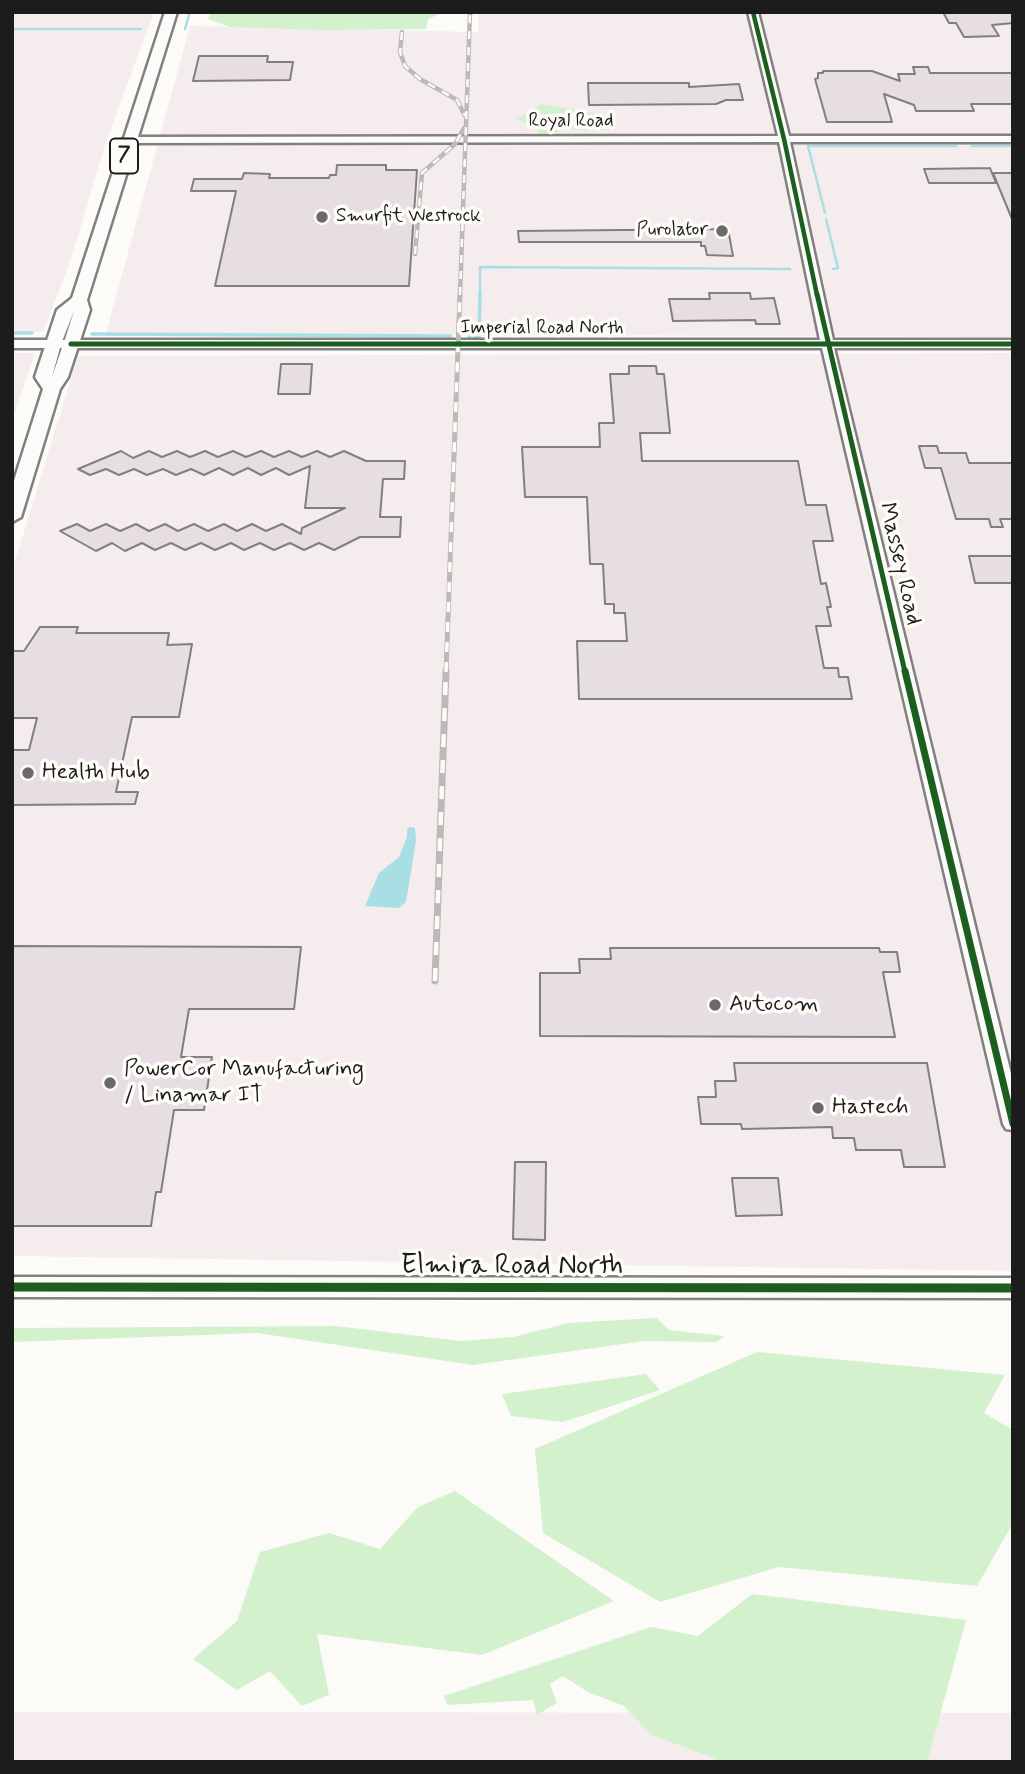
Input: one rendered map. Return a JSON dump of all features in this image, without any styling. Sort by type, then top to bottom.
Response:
[{"type":"main road","name":"7","points":[[12,517],[52,389],[60,377],[82,310],[79,300],[170,12]]},
{"type":"main road","name":"7","points":[[52,389],[43,377],[53,344],[65,310],[79,300]]},
{"type":"main road","name":"Elmira Road North","points":[[12,1287],[1013,1288]]},
{"type":"street","name":"Massey Road","points":[[753,12],[784,139],[827,343],[1013,1124]]},
{"type":"street","name":"Royal Road","points":[[129,140],[1013,139]]},
{"type":"street","name":"Imperial Road North","points":[[12,344],[1013,344]]},
{"type":"shaded area","points":[[12,12],[154,12],[106,142],[70,262],[43,332],[12,332]]},
{"type":"shaded area","points":[[479,12],[1013,12],[1013,337],[106,333],[190,26],[478,32]]},
{"type":"shaded area","points":[[12,353],[35,353],[12,421]]},
{"type":"shaded area","points":[[1013,353],[1013,1271],[12,1256],[12,571],[78,356]]},
{"type":"shaded area","points":[[12,1712],[1013,1713],[1013,1762],[12,1762]]},
{"type":"green space","points":[[211,12],[444,12],[428,19],[426,29],[323,30],[230,27],[208,19]]},
{"type":"green space","points":[[541,104],[605,115],[615,120],[608,130],[560,127],[557,132],[540,135],[536,126],[517,119]]},
{"type":"green space","points":[[657,1318],[669,1330],[725,1336],[716,1342],[644,1341],[473,1365],[257,1333],[12,1342],[12,1328],[336,1326],[460,1341],[513,1337],[569,1323]]},
{"type":"green space","points":[[757,1352],[1005,1375],[984,1413],[1013,1430],[1013,1523],[977,1586],[779,1567],[660,1602],[543,1533],[535,1449]]},
{"type":"green space","points":[[646,1374],[660,1390],[563,1422],[511,1416],[502,1394]]},
{"type":"green space","points":[[455,1491],[614,1601],[482,1655],[317,1634],[329,1695],[302,1706],[270,1671],[237,1690],[193,1659],[237,1621],[260,1552],[329,1533],[380,1549],[418,1507]]},
{"type":"green space","points":[[752,1594],[966,1620],[927,1762],[716,1762],[714,1758],[652,1735],[624,1706],[588,1692],[563,1676],[550,1684],[557,1703],[537,1715],[533,1700],[447,1705],[444,1696],[651,1627],[698,1636]]},
{"type":"water","points":[[415,828],[416,841],[406,902],[399,908],[365,906],[379,873],[399,857],[407,837],[407,829]]},
{"type":"building","points":[[943,12],[1013,12],[1013,23],[992,25],[999,36],[964,37],[956,23],[949,23]]},
{"type":"building","points":[[199,56],[268,56],[267,62],[293,62],[290,80],[193,81]]},
{"type":"building","points":[[913,67],[928,67],[930,73],[1013,73],[1013,104],[971,104],[974,111],[916,111],[914,105],[884,94],[892,122],[827,122],[815,79],[818,78],[818,73],[872,71],[900,81],[898,74],[915,74]]},
{"type":"building","points":[[588,83],[689,83],[689,87],[739,84],[743,100],[726,100],[716,104],[589,105]]},
{"type":"building","name":"Smurfit Westrock","points":[[337,165],[386,165],[386,170],[417,170],[409,286],[215,286],[236,191],[191,191],[194,179],[242,179],[244,173],[270,174],[269,178],[329,178],[330,175],[336,175]]},
{"type":"building","points":[[990,168],[996,183],[929,183],[924,169]]},
{"type":"building","points":[[993,173],[1013,173],[1013,219],[1012,219]]},
{"type":"building","name":"Purolator","points":[[728,229],[733,256],[707,255],[701,242],[519,242],[518,231]]},
{"type":"building","points":[[709,293],[750,293],[751,299],[774,298],[780,324],[756,324],[755,320],[673,321],[669,299],[710,299]]},
{"type":"building","points":[[281,364],[312,364],[310,394],[278,394]]},
{"type":"building","points":[[629,366],[656,366],[657,374],[664,374],[670,433],[640,433],[642,461],[798,461],[806,505],[826,505],[833,541],[813,541],[821,584],[826,583],[831,607],[827,607],[831,626],[816,626],[824,668],[838,668],[839,677],[848,677],[852,699],[579,699],[577,641],[627,641],[625,613],[614,613],[614,604],[605,604],[603,564],[590,564],[587,497],[525,497],[522,447],[600,447],[599,423],[614,423],[610,374],[629,374]]},
{"type":"building","points":[[919,446],[937,446],[939,453],[966,453],[969,463],[1013,463],[1013,519],[1000,519],[1003,527],[991,527],[989,519],[956,519],[941,468],[925,468]]},
{"type":"building","points":[[121,451],[133,458],[149,451],[162,457],[177,451],[190,457],[205,451],[218,457],[233,451],[246,457],[261,451],[274,457],[289,451],[302,457],[317,451],[330,457],[344,451],[366,461],[405,461],[404,479],[383,479],[380,517],[401,517],[400,537],[360,537],[334,550],[319,543],[304,550],[290,543],[274,550],[260,543],[244,550],[231,543],[215,550],[201,543],[185,550],[171,543],[155,550],[142,543],[125,551],[112,543],[96,551],[60,531],[77,524],[90,531],[106,524],[120,531],[136,524],[149,531],[165,524],[178,531],[194,524],[208,531],[224,524],[237,531],[252,524],[266,531],[282,524],[301,534],[302,528],[345,508],[305,508],[310,466],[289,475],[276,468],[261,475],[248,468],[233,475],[219,468],[204,475],[191,469],[176,475],[163,469],[147,475],[134,469],[119,475],[106,469],[90,475],[78,469]]},
{"type":"building","points":[[969,556],[1013,556],[1013,583],[975,583]]},
{"type":"building","points":[[40,627],[78,627],[76,633],[169,633],[167,645],[192,644],[179,717],[132,717],[116,792],[138,792],[135,804],[12,805],[12,750],[29,750],[37,718],[12,718],[12,651],[24,651]]},
{"type":"building","name":"PowerCor Manufacturing / Linamar IT","points":[[12,946],[301,947],[294,1009],[189,1009],[181,1057],[212,1057],[204,1110],[174,1110],[161,1192],[156,1192],[151,1226],[12,1226]]},
{"type":"building","name":"Autocom","points":[[610,948],[879,948],[880,952],[897,952],[900,972],[883,972],[895,1037],[540,1036],[540,973],[580,973],[579,959],[611,959]]},
{"type":"building","name":"Hastech","points":[[734,1063],[927,1063],[945,1167],[904,1167],[901,1150],[856,1150],[854,1138],[833,1138],[832,1127],[742,1129],[741,1124],[701,1124],[698,1097],[716,1097],[715,1081],[736,1081]]},
{"type":"building","points":[[515,1162],[546,1162],[545,1240],[513,1239]]},
{"type":"building","points":[[732,1178],[778,1178],[782,1215],[736,1216]]},
{"type":"waterway","points":[[185,29],[190,12]]},
{"type":"waterway","points":[[12,29],[141,29]]},
{"type":"waterway","points":[[825,213],[808,146],[957,146]]},
{"type":"waterway","points":[[971,146],[1013,146]]},
{"type":"waterway","points":[[826,219],[838,268],[833,269]]},
{"type":"waterway","points":[[480,294],[480,267],[790,269]]},
{"type":"waterway","points":[[469,337],[479,337],[480,294]]},
{"type":"waterway","points":[[12,333],[32,333]]},
{"type":"waterway","points":[[92,334],[451,336]]},
{"type":"railway","points":[[460,295],[470,12]]},
{"type":"railway","points":[[402,32],[400,52],[405,66],[420,79],[457,100],[465,116]]},
{"type":"railway","points":[[415,254],[422,173],[455,144],[464,128]]},
{"type":"railway","points":[[446,672],[460,294]]},
{"type":"railway","points":[[435,981],[446,671]]},
{"type":"cycle path","points":[[753,12],[784,139],[827,343],[1013,1124]]},
{"type":"cycle path","points":[[71,344],[1013,344]]},
{"type":"cycle path","points":[[12,1287],[1013,1288]]},
{"type":"place","name":"Smurfit Westrock","points":[[322,217]]},
{"type":"place","name":"Purolator","points":[[722,231]]},
{"type":"place","name":"Health Hub","points":[[28,773]]},
{"type":"place","name":"Autocom","points":[[715,1005]]},
{"type":"place","name":"PowerCor Manufacturing / Linamar IT","points":[[110,1083]]},
{"type":"place","name":"Hastech","points":[[818,1108]]}]
